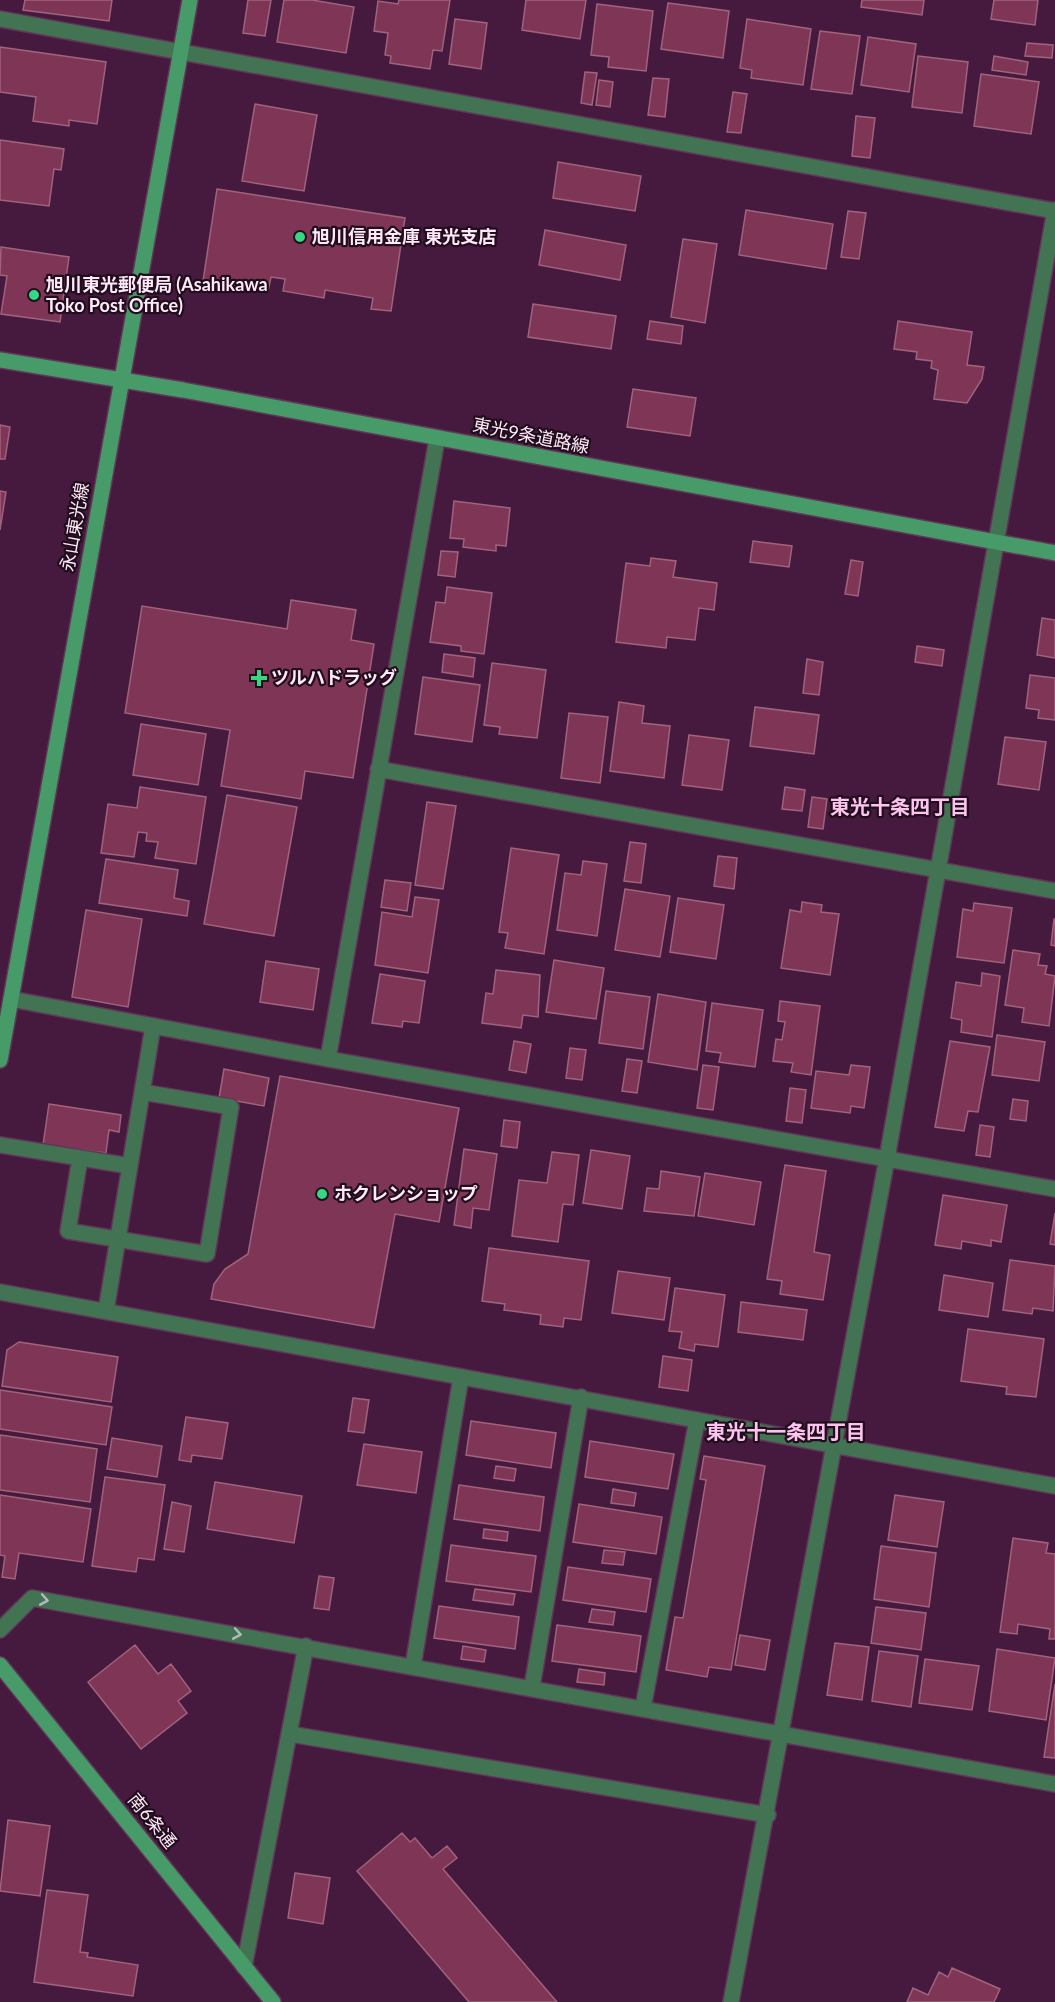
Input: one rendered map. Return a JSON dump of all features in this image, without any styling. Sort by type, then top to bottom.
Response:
[{"type":"street","name":"永山東光線","points":[[0,1060],[190,0]]},
{"type":"street","points":[[0,19],[181,54],[1055,211],[887,1158],[732,2002]]},
{"type":"street","name":"東光9条道路線","points":[[0,360],[1055,553]]},
{"type":"street","points":[[328,1059],[437,439]]},
{"type":"street","points":[[378,769],[1055,891]]},
{"type":"street","points":[[11,999],[328,1059],[1055,1189]]},
{"type":"street","points":[[106,1311],[153,1026]]},
{"type":"street","points":[[80,1158],[68,1231],[207,1254],[231,1107],[142,1092]]},
{"type":"street","points":[[0,1145],[130,1166]]},
{"type":"street","points":[[0,1292],[581,1397],[1055,1486]]},
{"type":"street","points":[[413,1666],[461,1377]]},
{"type":"street","points":[[532,1687],[581,1397]]},
{"type":"street","points":[[643,1708],[698,1420]]},
{"type":"street","points":[[0,1630],[32,1598],[532,1687],[1055,1784]]},
{"type":"street","points":[[244,1967],[306,1646]]},
{"type":"street","name":"南6条通","points":[[0,1665],[273,2002]]},
{"type":"street","points":[[290,1734],[768,1815]]},
{"type":"building","points":[[25,0],[112,0],[109,21],[23,10]]},
{"type":"building","points":[[248,0],[271,0],[265,36],[243,33]]},
{"type":"building","points":[[284,0],[312,0],[354,7],[346,53],[277,42]]},
{"type":"building","points":[[399,0],[450,0],[442,51],[433,50],[430,69],[390,63],[391,56],[385,55],[388,33],[374,31],[378,1],[398,4]]},
{"type":"building","points":[[526,0],[586,0],[580,39],[522,30]]},
{"type":"building","points":[[862,0],[924,0],[922,15],[861,7]]},
{"type":"building","points":[[994,0],[1038,0],[1035,25],[991,19]]},
{"type":"building","points":[[668,3],[729,11],[723,58],[661,49]]},
{"type":"building","points":[[597,4],[653,11],[646,71],[608,67],[609,57],[591,55]]},
{"type":"building","points":[[455,19],[487,23],[481,69],[449,64]]},
{"type":"building","points":[[747,19],[811,29],[803,85],[751,78],[752,70],[740,68]]},
{"type":"building","points":[[820,31],[860,36],[852,94],[811,89]]},
{"type":"building","points":[[868,37],[916,44],[909,92],[861,85]]},
{"type":"building","points":[[1027,43],[1053,45],[1052,58],[1025,56]]},
{"type":"building","points":[[0,47],[106,62],[97,124],[69,120],[69,126],[33,121],[36,97],[0,92]]},
{"type":"building","points":[[918,56],[968,62],[962,113],[912,107]]},
{"type":"building","points":[[994,56],[1028,62],[1026,75],[992,70]]},
{"type":"building","points":[[585,72],[597,73],[592,105],[581,103]]},
{"type":"building","points":[[981,74],[1039,82],[1031,134],[974,126]]},
{"type":"building","points":[[653,78],[669,79],[665,117],[648,115]]},
{"type":"building","points":[[599,80],[613,82],[610,107],[596,105]]},
{"type":"building","points":[[733,92],[747,94],[741,133],[727,132]]},
{"type":"building","points":[[255,104],[317,115],[304,191],[242,181]]},
{"type":"building","points":[[856,116],[875,118],[870,158],[852,156]]},
{"type":"building","points":[[0,140],[64,149],[61,170],[54,169],[49,206],[0,200]]},
{"type":"building","points":[[558,162],[641,176],[635,211],[553,198]]},
{"type":"building","points":[[217,189],[405,218],[391,311],[371,309],[373,298],[325,290],[324,298],[283,291],[285,279],[271,277],[268,291],[203,281]]},
{"type":"building","points":[[746,210],[833,224],[826,269],[739,255]]},
{"type":"building","points":[[848,211],[866,213],[859,259],[841,257]]},
{"type":"building","points":[[545,230],[626,245],[620,280],[539,265]]},
{"type":"building","points":[[683,239],[717,244],[705,323],[671,317]]},
{"type":"building","name":"旭川東光郵便局 (Asahikawa Toko Post Office)","points":[[1,247],[69,257],[60,322],[1,314],[7,276],[0,275]]},
{"type":"building","points":[[533,304],[616,316],[611,349],[528,337]]},
{"type":"building","points":[[650,321],[683,326],[681,344],[647,339]]},
{"type":"building","points":[[898,321],[972,332],[967,365],[984,367],[982,379],[967,403],[934,399],[938,370],[931,368],[932,361],[916,359],[917,352],[894,349]]},
{"type":"building","points":[[633,389],[696,398],[690,436],[627,427]]},
{"type":"building","points":[[0,425],[10,427],[5,459],[0,459]]},
{"type":"building","points":[[0,491],[6,492],[0,530]]},
{"type":"building","points":[[454,501],[510,508],[506,546],[496,545],[496,551],[463,547],[464,539],[450,538]]},
{"type":"building","points":[[753,541],[792,546],[789,567],[750,562]]},
{"type":"building","points":[[441,551],[458,552],[455,577],[438,575]]},
{"type":"building","points":[[651,558],[676,561],[673,577],[717,583],[714,610],[699,608],[695,640],[667,637],[666,648],[616,642],[626,563],[650,566]]},
{"type":"building","points":[[851,560],[863,562],[858,596],[845,594]]},
{"type":"building","points":[[447,587],[492,593],[484,654],[461,651],[461,646],[430,642],[436,602],[445,603]]},
{"type":"building","points":[[291,600],[356,610],[351,640],[374,644],[353,778],[305,771],[301,799],[221,786],[230,730],[125,713],[142,606],[287,629]]},
{"type":"building","points":[[1042,618],[1055,620],[1055,658],[1037,655]]},
{"type":"building","points":[[917,646],[944,650],[942,666],[915,662]]},
{"type":"building","points":[[444,654],[475,658],[473,677],[442,672]]},
{"type":"building","points":[[807,659],[823,662],[819,695],[803,693]]},
{"type":"building","points":[[492,663],[546,670],[537,738],[499,734],[500,727],[484,725]]},
{"type":"building","points":[[1030,675],[1055,678],[1055,720],[1038,718],[1039,710],[1026,708]]},
{"type":"building","points":[[423,677],[480,685],[472,742],[415,734]]},
{"type":"building","points":[[619,702],[644,706],[642,723],[670,726],[664,778],[610,771]]},
{"type":"building","points":[[755,707],[819,715],[814,754],[750,746]]},
{"type":"building","points":[[569,713],[608,717],[600,783],[561,778]]},
{"type":"building","points":[[141,724],[206,734],[198,785],[133,775]]},
{"type":"building","points":[[689,735],[729,740],[722,790],[682,785]]},
{"type":"building","points":[[1005,737],[1046,742],[1039,790],[998,784]]},
{"type":"building","points":[[140,787],[206,797],[196,864],[155,858],[158,842],[146,841],[147,833],[138,832],[134,857],[101,853],[108,804],[137,808]]},
{"type":"building","points":[[785,787],[805,790],[802,811],[782,809]]},
{"type":"building","points":[[227,795],[297,807],[274,936],[204,924]]},
{"type":"building","points":[[812,797],[827,799],[823,829],[808,827]]},
{"type":"building","points":[[427,802],[456,806],[443,889],[415,885]]},
{"type":"building","points":[[630,842],[646,844],[641,883],[624,881]]},
{"type":"building","points":[[511,848],[559,855],[544,954],[505,948],[508,933],[499,932]]},
{"type":"building","points":[[718,856],[737,858],[734,889],[714,886]]},
{"type":"building","points":[[106,859],[178,870],[174,898],[189,901],[187,916],[99,903]]},
{"type":"building","points":[[583,861],[607,864],[597,936],[557,930],[565,873],[581,875]]},
{"type":"building","points":[[385,880],[411,883],[407,911],[381,907]]},
{"type":"building","points":[[625,889],[670,896],[660,957],[615,950]]},
{"type":"building","points":[[415,897],[439,900],[428,973],[375,965],[382,912],[412,917]]},
{"type":"building","points":[[678,898],[724,905],[716,959],[670,952]]},
{"type":"building","points":[[802,902],[822,905],[821,912],[839,914],[830,975],[781,968],[790,910],[801,912]]},
{"type":"building","points":[[974,903],[1012,908],[1004,963],[957,957],[963,909],[973,911]]},
{"type":"building","points":[[86,910],[142,919],[128,1007],[72,997]]},
{"type":"building","points":[[1055,919],[1055,946],[1051,945]]},
{"type":"building","points":[[1013,950],[1040,954],[1038,965],[1047,966],[1045,974],[1055,976],[1049,1026],[1022,1022],[1024,1008],[1005,1005]]},
{"type":"building","points":[[554,960],[604,968],[596,1019],[546,1012]]},
{"type":"building","points":[[266,961],[319,969],[313,1010],[260,1002]]},
{"type":"building","points":[[496,970],[540,975],[538,1017],[523,1015],[521,1028],[482,1023],[486,993],[493,994]]},
{"type":"building","points":[[982,973],[1000,976],[992,1037],[961,1032],[962,1020],[951,1018],[956,982],[981,986]]},
{"type":"building","points":[[380,974],[425,981],[419,1023],[403,1021],[402,1027],[372,1023]]},
{"type":"building","points":[[606,991],[650,997],[643,1049],[599,1043]]},
{"type":"building","points":[[658,994],[706,1002],[697,1070],[648,1062]]},
{"type":"building","points":[[780,1001],[820,1006],[811,1075],[791,1072],[793,1063],[773,1061],[776,1039],[782,1040],[785,1022],[778,1021]]},
{"type":"building","points":[[712,1003],[763,1010],[755,1067],[719,1062],[721,1053],[706,1051]]},
{"type":"building","points":[[997,1035],[1045,1042],[1039,1081],[992,1075]]},
{"type":"building","points":[[514,1041],[531,1044],[526,1073],[509,1070]]},
{"type":"building","points":[[950,1041],[990,1047],[978,1112],[968,1111],[964,1131],[935,1127]]},
{"type":"building","points":[[570,1048],[586,1050],[582,1080],[566,1078]]},
{"type":"building","points":[[627,1059],[642,1061],[637,1093],[622,1091]]},
{"type":"building","points":[[703,1065],[719,1067],[713,1110],[697,1108]]},
{"type":"building","points":[[851,1065],[870,1067],[864,1108],[851,1106],[850,1113],[811,1108],[816,1071],[849,1075]]},
{"type":"building","points":[[224,1069],[269,1078],[264,1106],[219,1098]]},
{"type":"building","points":[[280,1076],[459,1108],[439,1222],[395,1214],[374,1328],[211,1299],[214,1284],[225,1269],[248,1254]]},
{"type":"building","points":[[790,1088],[806,1090],[802,1123],[786,1121]]},
{"type":"building","points":[[1013,1099],[1028,1101],[1026,1121],[1010,1119]]},
{"type":"building","points":[[49,1104],[121,1115],[119,1132],[109,1130],[106,1153],[43,1145]]},
{"type":"building","points":[[504,1120],[520,1122],[517,1148],[501,1146]]},
{"type":"building","points":[[980,1125],[994,1127],[990,1157],[976,1155]]},
{"type":"building","points":[[464,1149],[497,1154],[489,1210],[473,1208],[471,1228],[454,1225]]},
{"type":"building","points":[[591,1150],[630,1156],[622,1209],[583,1203]]},
{"type":"building","points":[[552,1152],[579,1155],[573,1205],[563,1204],[558,1242],[512,1236],[519,1180],[547,1183]]},
{"type":"building","points":[[785,1165],[826,1171],[814,1252],[830,1255],[823,1300],[780,1294],[782,1281],[767,1279]]},
{"type":"building","points":[[661,1171],[700,1177],[694,1216],[644,1211],[647,1188],[659,1189]]},
{"type":"building","points":[[705,1173],[761,1182],[754,1225],[698,1216]]},
{"type":"building","points":[[943,1195],[1007,1205],[1001,1242],[991,1240],[991,1246],[962,1241],[961,1249],[935,1245]]},
{"type":"building","points":[[1055,1213],[1055,1245],[1050,1244]]},
{"type":"building","points":[[489,1248],[589,1261],[581,1320],[564,1318],[563,1327],[540,1324],[541,1315],[504,1310],[505,1304],[482,1301]]},
{"type":"building","points":[[1010,1260],[1055,1266],[1053,1311],[1033,1308],[1032,1314],[1003,1310]]},
{"type":"building","points":[[618,1271],[670,1278],[664,1320],[612,1313]]},
{"type":"building","points":[[944,1275],[993,1283],[988,1317],[939,1310]]},
{"type":"building","points":[[675,1288],[725,1295],[718,1347],[695,1344],[694,1351],[679,1348],[682,1332],[669,1331]]},
{"type":"building","points":[[741,1302],[807,1310],[803,1340],[738,1332]]},
{"type":"building","points":[[968,1329],[1044,1339],[1036,1397],[1006,1394],[1007,1387],[961,1381]]},
{"type":"building","points":[[19,1342],[118,1357],[111,1402],[2,1386],[7,1350]]},
{"type":"building","points":[[663,1356],[692,1360],[688,1391],[659,1387]]},
{"type":"building","points":[[0,1390],[112,1407],[106,1445],[0,1429]]},
{"type":"building","points":[[353,1398],[369,1400],[364,1433],[348,1431]]},
{"type":"building","points":[[186,1417],[228,1423],[222,1459],[192,1455],[191,1462],[179,1460]]},
{"type":"building","points":[[471,1421],[556,1433],[551,1468],[466,1455]]},
{"type":"building","points":[[0,1435],[97,1449],[90,1502],[0,1490]]},
{"type":"building","points":[[112,1438],[162,1446],[157,1477],[107,1469]]},
{"type":"building","points":[[590,1441],[674,1454],[668,1489],[585,1477]]},
{"type":"building","points":[[364,1444],[422,1452],[416,1493],[357,1485]]},
{"type":"building","points":[[704,1456],[765,1466],[731,1670],[709,1667],[707,1677],[666,1670],[675,1617],[683,1618],[706,1480],[700,1479]]},
{"type":"building","points":[[496,1466],[516,1469],[514,1481],[494,1478]]},
{"type":"building","points":[[105,1477],[165,1485],[154,1560],[138,1558],[136,1572],[92,1566]]},
{"type":"building","points":[[215,1482],[302,1496],[294,1543],[207,1529]]},
{"type":"building","points":[[459,1485],[544,1497],[540,1531],[454,1519]]},
{"type":"building","points":[[613,1489],[636,1493],[634,1506],[611,1503]]},
{"type":"building","points":[[0,1495],[91,1509],[83,1562],[19,1553],[15,1579],[2,1577],[5,1556],[0,1555]]},
{"type":"building","points":[[895,1495],[944,1502],[937,1547],[888,1540]]},
{"type":"building","points":[[172,1502],[191,1506],[184,1552],[164,1549]]},
{"type":"building","points":[[579,1504],[662,1517],[656,1554],[573,1542]]},
{"type":"building","points":[[484,1529],[508,1532],[507,1541],[483,1538]]},
{"type":"building","points":[[1013,1538],[1048,1543],[1046,1553],[1055,1554],[1055,1639],[1049,1639],[1050,1629],[1018,1624],[1017,1634],[1000,1632]]},
{"type":"building","points":[[451,1545],[536,1556],[531,1592],[446,1581]]},
{"type":"building","points":[[881,1546],[936,1553],[929,1607],[874,1599]]},
{"type":"building","points":[[604,1550],[625,1552],[623,1565],[602,1563]]},
{"type":"building","points":[[568,1567],[651,1579],[646,1612],[563,1600]]},
{"type":"building","points":[[319,1576],[334,1578],[329,1610],[314,1608]]},
{"type":"building","points":[[475,1589],[515,1594],[513,1605],[473,1600]]},
{"type":"building","points":[[439,1606],[519,1617],[515,1649],[434,1638]]},
{"type":"building","points":[[876,1607],[926,1613],[921,1650],[871,1643]]},
{"type":"building","points":[[592,1609],[615,1612],[613,1625],[589,1622]]},
{"type":"building","points":[[557,1625],[641,1636],[636,1672],[552,1661]]},
{"type":"building","points":[[740,1635],[770,1640],[765,1670],[735,1665]]},
{"type":"building","points":[[835,1643],[869,1647],[862,1700],[827,1695]]},
{"type":"building","points":[[135,1645],[158,1674],[171,1664],[191,1691],[178,1701],[187,1713],[141,1749],[88,1682]]},
{"type":"building","points":[[463,1646],[486,1650],[484,1662],[461,1659]]},
{"type":"building","points":[[997,1649],[1055,1658],[1046,1720],[989,1711]]},
{"type":"building","points":[[879,1651],[918,1656],[911,1707],[872,1701]]},
{"type":"building","points":[[925,1659],[979,1666],[972,1710],[919,1703]]},
{"type":"building","points":[[579,1669],[605,1673],[604,1685],[577,1682]]},
{"type":"building","points":[[1055,1684],[1055,1758],[1044,1757]]},
{"type":"building","points":[[8,1820],[50,1826],[40,1896],[0,1891]]},
{"type":"building","points":[[402,1833],[410,1842],[415,1838],[432,1858],[447,1846],[457,1858],[443,1869],[557,2002],[469,2002],[357,1871]]},
{"type":"building","points":[[295,1873],[330,1878],[323,1924],[288,1918]]},
{"type":"building","points":[[47,1890],[88,1895],[80,1952],[88,1953],[87,1957],[138,1965],[133,1996],[34,1982]]},
{"type":"building","points":[[952,1968],[1000,1989],[994,2002],[907,2002],[913,1988],[928,1995],[939,1972],[948,1977]]},
{"type":"place","name":"旭川信用金庫 東光支店","points":[[300,237]]},
{"type":"place","name":"旭川東光郵便局 (Asahikawa Toko Post Office)","points":[[34,295]]},
{"type":"place","name":"ツルハドラッグ","points":[[259,678]]},
{"type":"place","name":"ホクレンショップ","points":[[322,1194]]},
{"type":"district","name":"東光十条四丁目","points":[[900,807]]},
{"type":"district","name":"東光十一条四丁目","points":[[786,1432]]}]
